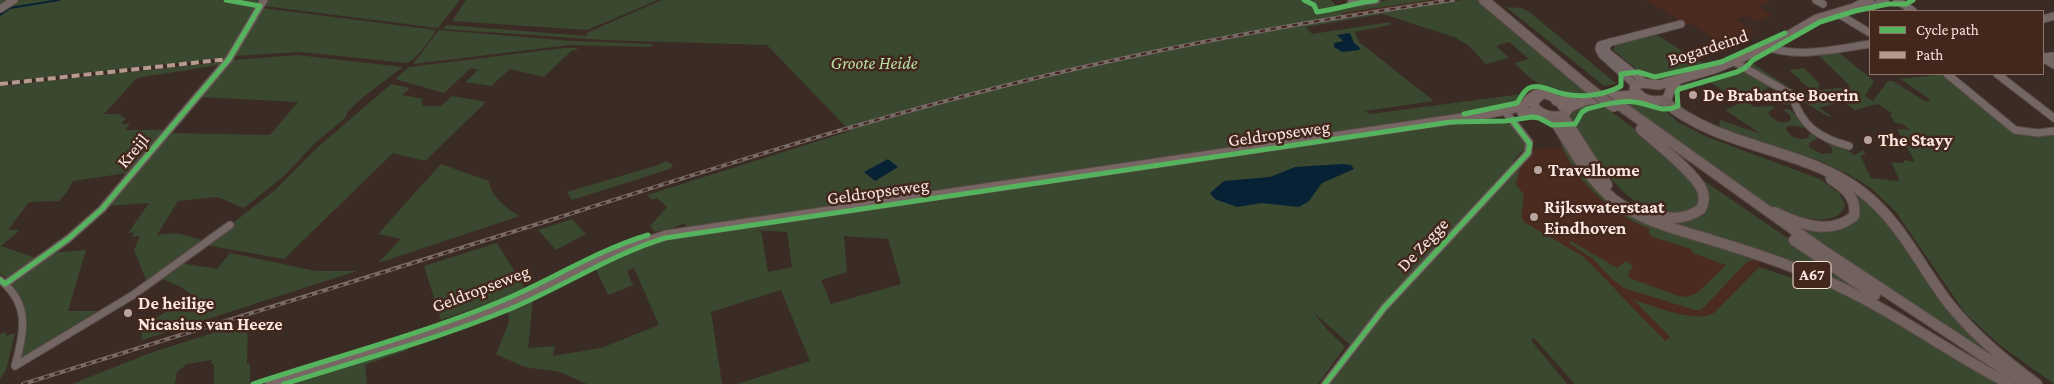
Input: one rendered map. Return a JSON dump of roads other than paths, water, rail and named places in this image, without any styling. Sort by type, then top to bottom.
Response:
[{"type":"highway","name":"A67","points":[[1484,0],[1503,13],[1618,107],[1902,305],[2026,384]]},
{"type":"highway","name":"A67","points":[[1493,0],[1503,13]]},
{"type":"highway","name":"A67","points":[[1662,94],[1678,119],[1702,131],[1830,178],[1849,194],[1854,203],[1855,213],[1849,222],[1834,226],[1800,222],[1772,211],[1716,176]]},
{"type":"highway","points":[[1662,94],[1681,114],[1703,126],[1826,171],[1864,193],[1882,210],[1949,304],[1965,323],[2000,356],[2036,384]]},
{"type":"highway","name":"A67","points":[[1561,112],[1600,176],[1622,199],[1641,210],[1666,218],[1682,218],[1702,209],[1705,200],[1704,193],[1699,184],[1618,107]]},
{"type":"highway","name":"A67","points":[[1561,112],[1594,180],[1613,199],[1632,211],[1667,226],[1777,260],[1827,281],[1892,314],[1988,373],[2011,384]]},
{"type":"highway","name":"A67","points":[[1641,129],[1835,268],[2011,384]]},
{"type":"main road","name":"Bogardeind","points":[[1662,94],[1674,83],[1736,63],[1769,47],[1825,13],[1860,0]]},
{"type":"main road","name":"Bogardeind","points":[[1818,19],[1854,8],[1869,0]]},
{"type":"main road","name":"Bogardeind","points":[[1662,94],[1674,83]]},
{"type":"main road","points":[[1635,88],[1662,94]]},
{"type":"main road","points":[[1561,112],[1573,100],[1615,96],[1635,88],[1662,94]]},
{"type":"main road","points":[[1538,96],[1533,102],[1538,111]]},
{"type":"main road","points":[[1506,112],[1528,104],[1532,97],[1538,96],[1547,97],[1561,112]]},
{"type":"main road","points":[[1506,112],[1561,112],[1587,100]]},
{"type":"main road","name":"Geldropseweg","points":[[270,384],[492,311],[535,293],[621,250],[666,235],[1506,112]]},
{"type":"street","points":[[0,9],[14,0]]},
{"type":"street","points":[[1351,3],[1376,0]]},
{"type":"street","points":[[1816,0],[1822,4]]},
{"type":"street","name":"Bogardeind","points":[[1854,8],[1873,6],[1885,0]]},
{"type":"street","points":[[1897,0],[1911,10]]},
{"type":"street","name":"Kreijl","points":[[230,225],[133,294],[15,366],[24,332],[23,316],[21,308],[3,282],[41,260],[88,223],[102,209],[229,59],[262,3]]},
{"type":"street","points":[[1837,13],[1869,33]]},
{"type":"street","points":[[1635,88],[1624,73],[1600,53],[1600,45],[1681,24]]},
{"type":"street","points":[[1610,42],[1606,47],[1608,52],[1635,88]]},
{"type":"street","points":[[1769,47],[1776,52],[1793,53],[1869,44]]},
{"type":"street","name":"Bogardeind","points":[[1736,63],[1792,95],[1796,112],[1819,135],[1830,141],[1849,146]]},
{"type":"street","points":[[1948,75],[2009,126],[2025,133],[2038,134],[2054,131]]},
{"type":"street","points":[[1998,75],[2054,118]]},
{"type":"street","name":"De Zegge","points":[[1325,384],[1354,343],[1384,308],[1528,153],[1530,144],[1506,112]]},
{"type":"water","points":[[1350,33],[1354,43],[1360,48],[1359,50],[1342,52],[1334,47],[1334,43],[1343,41],[1337,35]]},
{"type":"water","points":[[888,159],[898,167],[875,181],[864,172]]},
{"type":"water","points":[[1351,165],[1354,169],[1322,183],[1309,201],[1299,207],[1262,203],[1237,207],[1215,199],[1210,193],[1224,181],[1270,177],[1295,167]]},
{"type":"waterway","points":[[0,15],[10,8],[59,0]]},
{"type":"railway","points":[[23,384],[752,157],[947,101],[1079,68],[1172,48],[1312,22],[1453,0]]},
{"type":"place","name":"De Brabantse Boerin","points":[[1693,95]]},
{"type":"place","name":"The Stayy","points":[[1868,140]]},
{"type":"place","name":"Travelhome","points":[[1538,170]]},
{"type":"place","name":"Rijkswaterstaat Eindhoven","points":[[1534,217]]},
{"type":"place","name":"De heilige Nicasius van Heeze","points":[[128,313]]},
{"type":"park label","name":"Groote Heide","points":[[874,63]]}]
